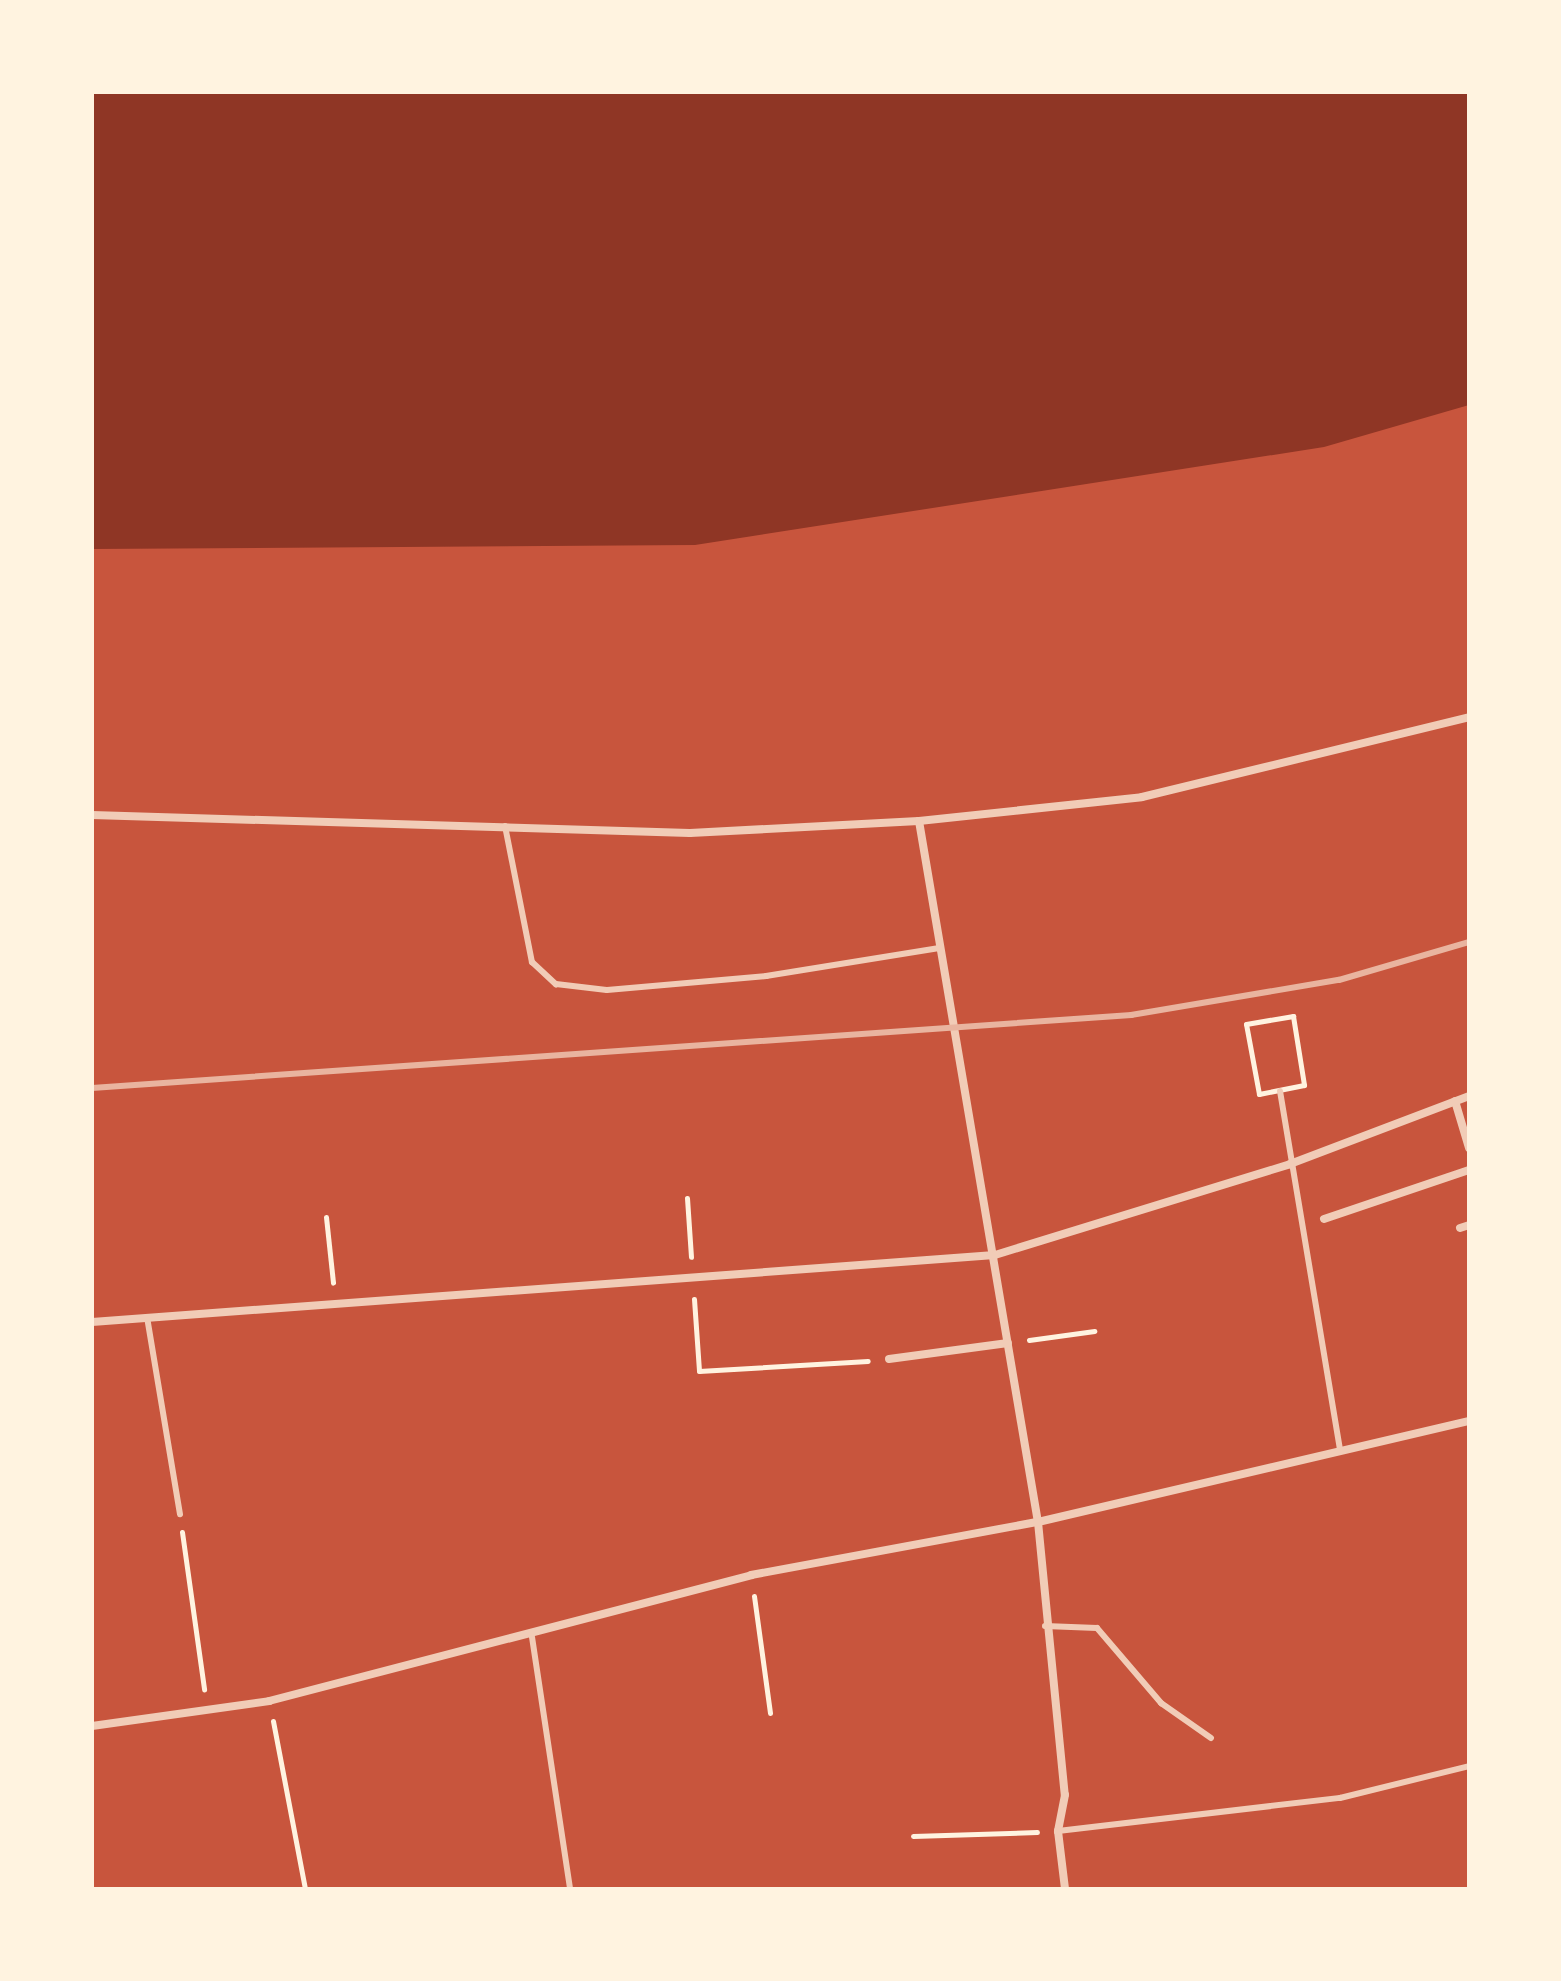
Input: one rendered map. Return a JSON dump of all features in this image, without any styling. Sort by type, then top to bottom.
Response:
[{"type":"street","points":[[92,815],[505,825],[690,833],[919,821],[1142,797],[1469,717]]},
{"type":"street","points":[[919,821],[938,948],[995,1255],[1038,1522],[1045,1626],[1065,1795],[1058,1831],[1065,1889]]},
{"type":"street","points":[[92,1322],[995,1255],[1290,1164],[1469,1096]]},
{"type":"street","points":[[1455,1101],[1469,1148]]},
{"type":"street","points":[[1324,1219],[1469,1170]]},
{"type":"street","points":[[889,1359],[1008,1343]]},
{"type":"street","points":[[92,1726],[269,1701],[532,1637],[751,1575],[1038,1522],[1340,1448],[1469,1421]]},
{"type":"lane","points":[[505,825],[532,962],[556,984],[607,990],[766,976],[938,948]]},
{"type":"lane","points":[[1280,1091],[1340,1448]]},
{"type":"lane","points":[[147,1317],[180,1514]]},
{"type":"lane","points":[[1045,1626],[1097,1628],[1161,1703],[1211,1738]]},
{"type":"lane","points":[[532,1637],[570,1889]]},
{"type":"lane","points":[[1058,1831],[1340,1798],[1469,1766]]},
{"type":"path","points":[[1293,1016],[1304,1085],[1280,1091],[1259,1094],[1246,1024],[1293,1016]]},
{"type":"path","points":[[687,1198],[699,1371],[889,1359]]},
{"type":"path","points":[[326,1217],[335,1304]]},
{"type":"path","points":[[1008,1343],[1094,1331]]},
{"type":"path","points":[[180,1514],[207,1710]]},
{"type":"path","points":[[751,1575],[770,1713]]},
{"type":"path","points":[[269,1701],[305,1889]]},
{"type":"path","points":[[913,1836],[1058,1831]]},
{"type":"shaded area","points":[[92,92],[1469,92],[1469,405],[1324,447],[695,545],[92,549]]},
{"type":"railway","points":[[92,1088],[1131,1015],[1339,980],[1469,942]]}]
